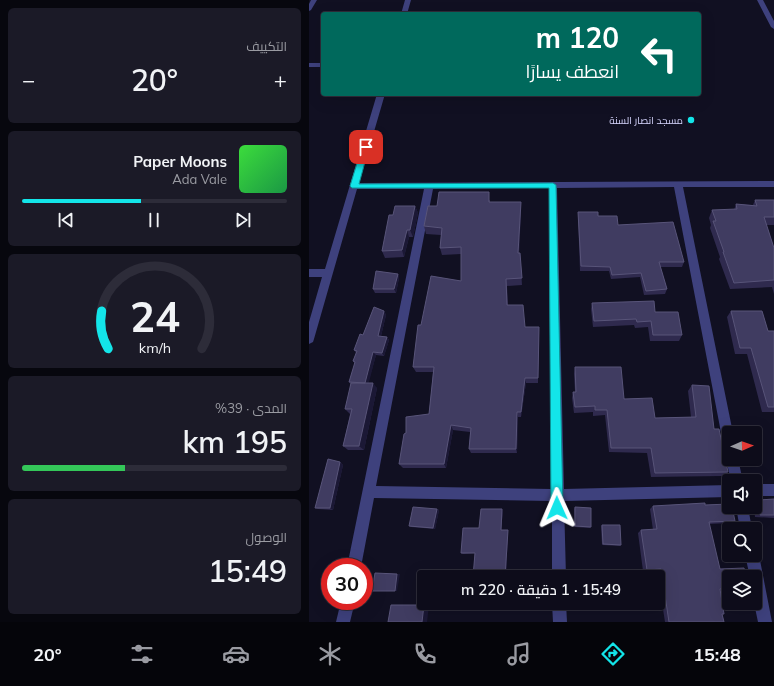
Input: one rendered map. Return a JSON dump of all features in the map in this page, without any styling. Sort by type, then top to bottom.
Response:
[{"type":"street","points":[[309,9],[314,0]]},
{"type":"street","points":[[405,12],[408,0]]},
{"type":"street","points":[[760,0],[774,27]]},
{"type":"street","points":[[309,65],[321,65]]},
{"type":"street","points":[[309,339],[380,96]]},
{"type":"street","points":[[354,186],[774,184]]},
{"type":"street","points":[[553,185],[559,570]]},
{"type":"street","points":[[678,185],[726,426]]},
{"type":"street","points":[[356,558],[429,186]]},
{"type":"street","points":[[309,273],[328,273]]},
{"type":"street","points":[[762,490],[774,490]]},
{"type":"street","points":[[369,492],[557,495],[722,491]]},
{"type":"street","points":[[753,562],[765,622]]},
{"type":"street","points":[[343,622],[345,610]]},
{"type":"street","points":[[559,610],[560,622]]},
{"type":"building","points":[[439,192],[489,192],[489,202],[521,202],[518,253],[520,253],[522,278],[506,279],[507,305],[523,305],[525,327],[539,327],[538,378],[525,378],[521,412],[517,412],[516,449],[469,449],[471,428],[451,425],[444,464],[399,464],[404,434],[406,433],[406,417],[429,414],[434,367],[413,367],[418,325],[421,325],[431,276],[461,281],[461,247],[440,248],[442,228],[424,226],[428,206],[437,206]]},
{"type":"building","points":[[755,200],[774,200],[774,217],[764,217],[774,248],[774,280],[734,283],[713,221],[716,221],[712,210],[737,209],[736,204],[757,206]]},
{"type":"building","points":[[395,206],[415,206],[410,230],[407,230],[402,250],[382,251],[389,215],[393,215]]},
{"type":"building","points":[[578,212],[598,212],[598,216],[617,216],[618,225],[673,222],[684,262],[659,262],[667,289],[646,291],[641,273],[612,275],[610,267],[581,266]]},
{"type":"building","points":[[376,271],[398,274],[394,289],[373,289]]},
{"type":"building","points":[[654,301],[655,312],[678,312],[682,335],[653,335],[651,321],[637,322],[636,319],[594,321],[592,303]]},
{"type":"building","points":[[374,307],[384,311],[378,336],[387,337],[382,353],[373,352],[365,383],[349,382],[355,362],[353,361],[357,351],[354,350],[360,334],[363,335]]},
{"type":"building","points":[[731,311],[762,311],[768,331],[774,331],[774,407],[768,407],[751,348],[740,348]]},
{"type":"building","points":[[575,367],[621,367],[624,399],[652,398],[655,418],[696,417],[692,385],[709,386],[714,429],[719,429],[722,443],[722,466],[727,466],[728,472],[655,473],[651,448],[611,448],[607,410],[595,410],[595,406],[575,407],[573,392],[576,392]]},
{"type":"building","points":[[351,383],[373,383],[359,446],[343,446],[352,409],[345,409]]},
{"type":"building","points":[[328,459],[340,462],[330,508],[315,508]]},
{"type":"building","points":[[774,499],[774,515],[760,515],[762,514],[762,500]]},
{"type":"building","points":[[705,503],[705,505],[722,504],[722,514],[734,514],[735,521],[709,522],[720,569],[744,568],[744,570],[722,570],[722,589],[720,589],[724,622],[669,622],[665,596],[665,570],[647,570],[641,530],[657,529],[653,506]]},
{"type":"building","points":[[413,507],[437,509],[433,528],[409,526]]},
{"type":"building","points":[[575,507],[591,508],[591,527],[575,526]]},
{"type":"building","points":[[481,509],[502,509],[501,530],[508,530],[505,570],[474,570],[475,553],[461,553],[463,528],[479,528]]},
{"type":"building","points":[[602,525],[620,525],[621,545],[603,544]]},
{"type":"building","points":[[375,573],[397,574],[395,591],[373,591]]},
{"type":"building","points":[[391,605],[417,605],[417,610],[423,610],[422,622],[388,622]]},
{"type":"place","name":"مسجد انصار السنة","points":[[691,120]]},
{"type":"route","points":[[366,147],[354,186],[553,185],[557,508]]}]
